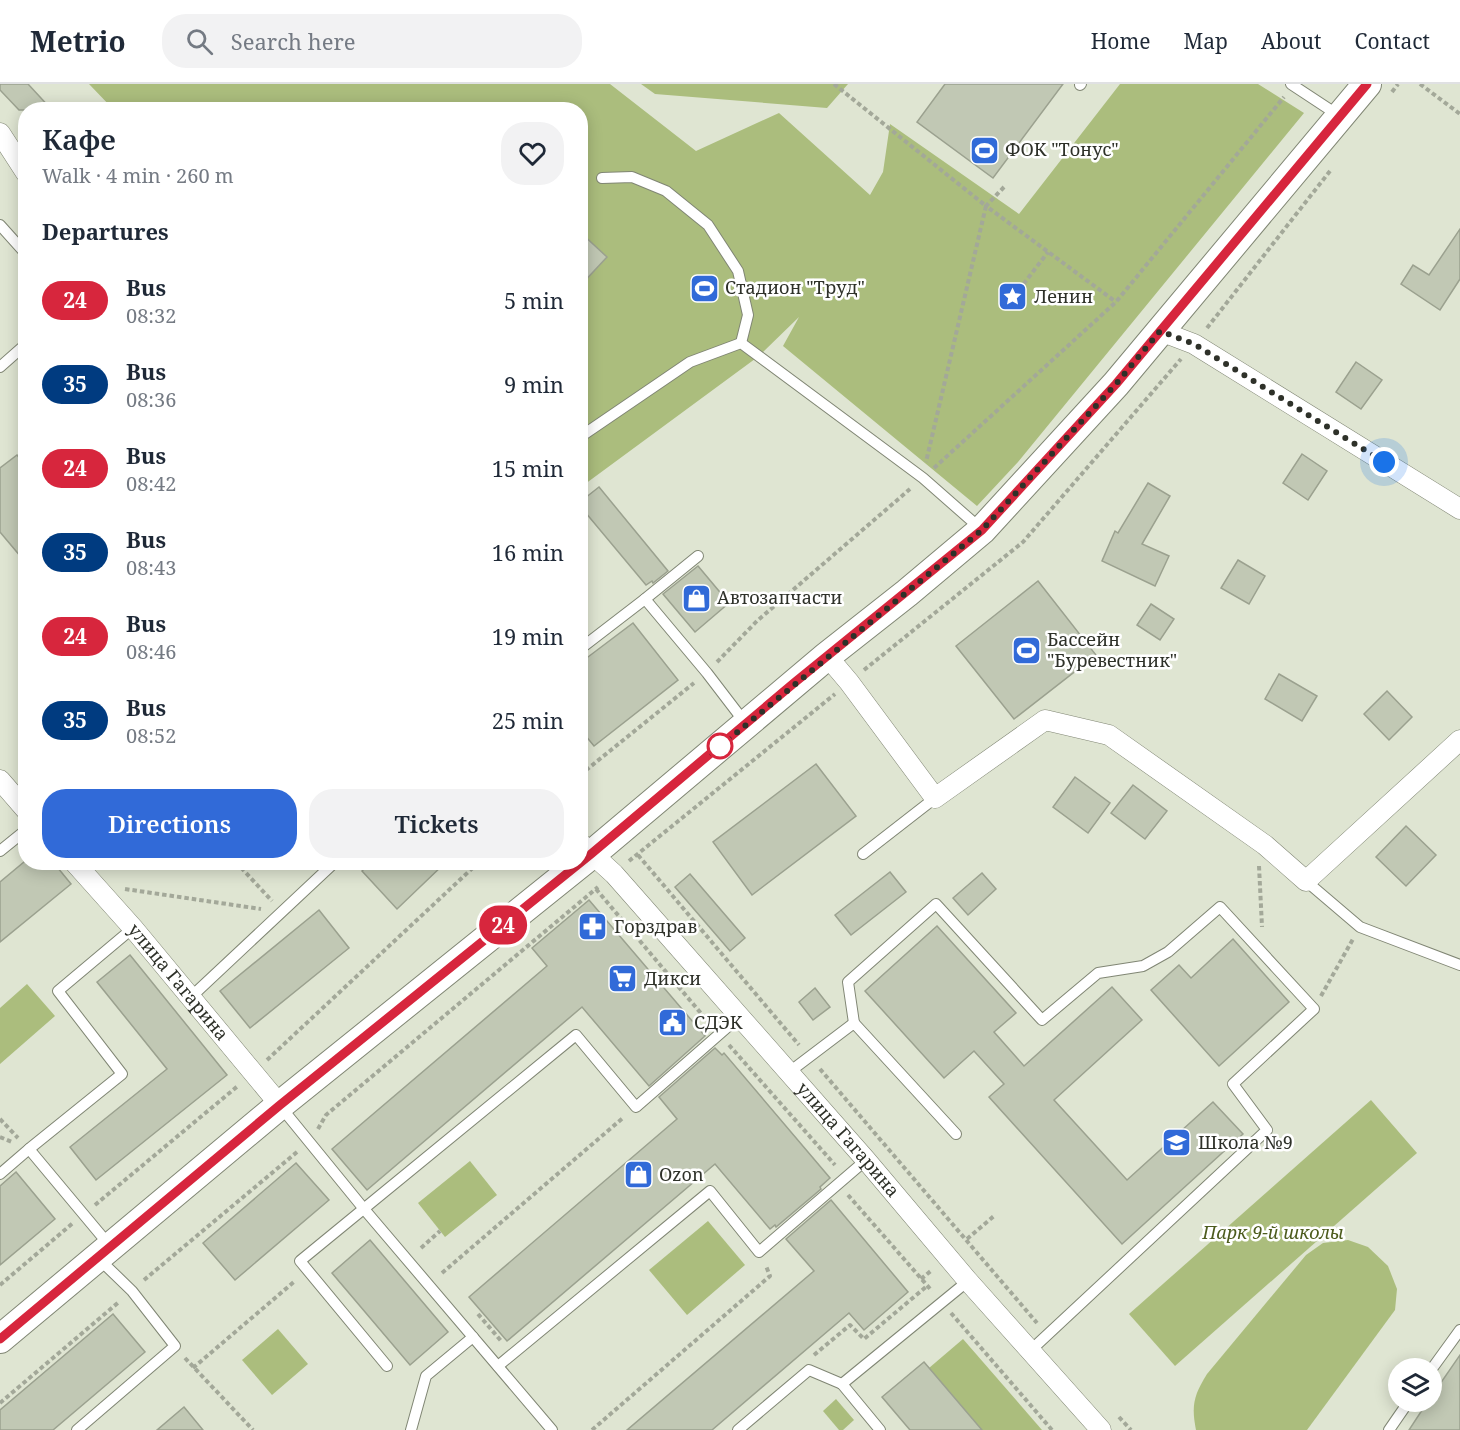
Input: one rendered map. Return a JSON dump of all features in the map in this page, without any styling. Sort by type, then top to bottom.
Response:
[{"type":"main road","points":[[588,846],[746,724],[982,530],[1116,384],[1367,84]]},
{"type":"main road","points":[[0,1339],[560,870]]},
{"type":"street","points":[[0,133],[18,161]]},
{"type":"street","points":[[1160,331],[1194,344],[1460,508]]},
{"type":"street","points":[[827,656],[849,682],[934,798],[1045,720],[1109,735],[1265,845],[1306,881],[1460,740]]},
{"type":"street","points":[[0,780],[18,801]]},
{"type":"street","name":"улица Гагарина","points":[[588,850],[614,874],[866,1160],[968,1281],[1101,1430]]},
{"type":"street","name":"улица Гагарина","points":[[81,870],[133,928],[280,1105]]},
{"type":"lane","points":[[1295,87],[1341,117]]},
{"type":"lane","points":[[602,178],[632,177],[666,191],[708,225],[738,271],[748,315],[741,343]]},
{"type":"lane","points":[[0,225],[18,245]]},
{"type":"lane","points":[[588,432],[690,362],[741,343]]},
{"type":"lane","points":[[741,343],[923,478],[982,530]]},
{"type":"lane","points":[[0,367],[18,351]]},
{"type":"lane","points":[[588,643],[698,556]]},
{"type":"lane","points":[[645,599],[746,724]]},
{"type":"lane","points":[[864,854],[934,798]]},
{"type":"lane","points":[[0,851],[18,836]]},
{"type":"lane","points":[[191,997],[327,870]]},
{"type":"lane","points":[[1306,881],[1360,927],[1460,965]]},
{"type":"lane","points":[[956,1134],[854,1023],[848,982],[936,904],[1042,1020],[1098,973],[1143,966],[1168,952],[1220,907],[1314,1009],[1233,1084],[1267,1130],[1030,1351]]},
{"type":"lane","points":[[0,1174],[122,1074],[58,991],[133,928]]},
{"type":"lane","points":[[387,1366],[300,1260],[576,1035],[636,1107],[739,1017]]},
{"type":"lane","points":[[788,1073],[854,1023]]},
{"type":"lane","points":[[280,1105],[364,1209],[552,1430]]},
{"type":"lane","points":[[29,1149],[103,1252],[175,1346],[77,1430]]},
{"type":"lane","points":[[498,1366],[710,1191],[759,1252],[866,1160]]},
{"type":"lane","points":[[842,1384],[968,1281]]},
{"type":"lane","points":[[1439,1358],[1460,1329]]},
{"type":"lane","points":[[411,1430],[426,1376],[473,1337]]},
{"type":"lane","points":[[738,1430],[809,1370],[842,1384],[880,1430]]},
{"type":"lane","points":[[1389,1430],[1401,1412]]},
{"type":"path","points":[[834,84],[986,206],[1116,302]]},
{"type":"path","points":[[1420,84],[1460,114]]},
{"type":"path","points":[[588,769],[707,673],[758,621],[923,478],[1116,302],[1287,93],[1295,87]]},
{"type":"path","points":[[923,478],[986,206],[1004,187]]},
{"type":"path","points":[[1018,290],[1048,252]]},
{"type":"path","points":[[0,1403],[310,1141],[326,1115],[614,874],[849,682]]},
{"type":"path","points":[[1264,953],[1258,863],[1265,845]]},
{"type":"path","points":[[638,855],[1047,1335]]},
{"type":"path","points":[[243,870],[282,912]]},
{"type":"path","points":[[94,885],[282,912]]},
{"type":"path","points":[[1314,1009],[1360,927]]},
{"type":"path","points":[[442,1273],[636,1107]]},
{"type":"path","points":[[0,1119],[29,1149]]},
{"type":"path","points":[[973,1234],[994,1216]]},
{"type":"path","points":[[421,1248],[440,1231]]},
{"type":"path","points":[[592,1430],[770,1276],[759,1252]]},
{"type":"path","points":[[253,1430],[193,1368],[308,1270]]},
{"type":"path","points":[[805,1362],[850,1324],[864,1339],[927,1286]]},
{"type":"path","points":[[1115,1413],[1131,1430]]},
{"type":"green space","points":[[89,84],[610,84],[696,151],[779,113],[870,195],[883,172],[890,124],[1019,214],[1120,84],[1258,84],[1304,113],[1018,462],[977,506],[783,346],[799,317],[759,356],[588,482],[588,102],[106,102]]},
{"type":"green space","points":[[641,84],[848,84],[827,108],[655,94]]},
{"type":"green space","points":[[27,984],[55,1016],[0,1064],[0,1008]]},
{"type":"green space","name":"Парк 9-й школы","points":[[1371,1100],[1417,1153],[1175,1366],[1129,1314]]},
{"type":"green space","points":[[470,1161],[497,1195],[445,1237],[418,1203]]},
{"type":"green space","points":[[708,1221],[745,1265],[687,1315],[649,1270]]},
{"type":"green space","points":[[1348,1240],[1368,1247],[1388,1266],[1397,1289],[1395,1310],[1307,1430],[1196,1430],[1195,1400],[1207,1374],[1306,1255],[1323,1243]]},
{"type":"green space","points":[[278,1329],[308,1364],[272,1395],[242,1360]]},
{"type":"green space","points":[[963,1339],[1042,1430],[982,1430],[929,1368]]},
{"type":"green space","points":[[836,1399],[854,1420],[843,1430],[839,1430],[823,1411]]},
{"type":"building","points":[[0,84],[28,84],[45,102],[18,102],[18,109],[0,90]]},
{"type":"building","name":"ФОК \"Тонус\"","points":[[945,84],[1063,84],[993,178],[917,122]]},
{"type":"building","points":[[1460,229],[1460,279],[1440,310],[1401,284],[1413,265],[1429,275]]},
{"type":"building","points":[[588,239],[607,257],[588,277]]},
{"type":"building","points":[[1356,362],[1382,380],[1361,409],[1336,392]]},
{"type":"building","points":[[1302,454],[1327,471],[1308,500],[1283,483]]},
{"type":"building","points":[[18,456],[18,553],[0,532],[0,468]]},
{"type":"building","points":[[1148,483],[1170,496],[1142,544],[1169,556],[1155,586],[1102,561],[1115,531],[1118,533]]},
{"type":"building","points":[[599,487],[668,571],[653,583],[652,581],[646,585],[588,516],[588,496]]},
{"type":"building","points":[[1238,560],[1265,576],[1249,604],[1221,588]]},
{"type":"building","name":"Автозапчасти","points":[[698,566],[729,603],[695,632],[663,594]]},
{"type":"building","name":"Бассейн \"Буревестник\"","points":[[1038,581],[1096,655],[1014,719],[956,646]]},
{"type":"building","points":[[1151,604],[1174,619],[1160,640],[1137,625]]},
{"type":"building","points":[[633,623],[678,680],[594,746],[588,739],[588,657]]},
{"type":"building","points":[[1279,674],[1317,696],[1302,721],[1265,699]]},
{"type":"building","points":[[1387,691],[1412,717],[1389,740],[1364,714]]},
{"type":"building","points":[[816,764],[856,816],[752,895],[713,842]]},
{"type":"building","points":[[1075,777],[1110,803],[1088,833],[1053,807]]},
{"type":"building","points":[[1133,785],[1167,811],[1145,839],[1111,813]]},
{"type":"building","points":[[1406,826],[1436,855],[1406,886],[1376,857]]},
{"type":"building","points":[[18,867],[18,870],[60,870],[71,884],[0,942],[0,882]]},
{"type":"building","points":[[363,870],[438,870],[397,909]]},
{"type":"building","points":[[890,872],[906,892],[851,935],[835,915]]},
{"type":"building","points":[[982,873],[996,889],[968,915],[953,898]]},
{"type":"building","points":[[690,874],[745,938],[730,951],[675,887]]},
{"type":"building","points":[[589,900],[705,1036],[649,1086],[582,1007],[367,1190],[332,1149],[547,966],[532,948]]},
{"type":"building","points":[[319,910],[349,948],[250,1028],[220,991]]},
{"type":"building","points":[[937,926],[1016,1013],[994,1032],[1024,1066],[1112,987],[1142,1020],[1054,1100],[1127,1180],[1213,1102],[1243,1134],[1122,1244],[989,1097],[1004,1084],[974,1051],[944,1078],[865,991]]},
{"type":"building","points":[[1233,939],[1289,1002],[1219,1066],[1151,990],[1179,965],[1191,978]]},
{"type":"building","points":[[130,955],[227,1075],[96,1180],[70,1147],[167,1069],[97,982]]},
{"type":"building","points":[[815,988],[830,1007],[813,1020],[799,1002]]},
{"type":"building","points":[[715,1048],[722,1055],[724,1053],[830,1178],[820,1187],[821,1189],[776,1227],[775,1225],[770,1229],[715,1164],[507,1341],[469,1297],[677,1119],[659,1097]]},
{"type":"building","points":[[296,1163],[329,1200],[235,1280],[203,1243]]},
{"type":"building","points":[[16,1172],[55,1219],[0,1265],[0,1186]]},
{"type":"building","points":[[831,1200],[908,1292],[864,1330],[849,1313],[712,1430],[627,1430],[814,1271],[786,1239]]},
{"type":"building","points":[[370,1240],[448,1332],[410,1365],[332,1273]]},
{"type":"building","points":[[113,1314],[145,1352],[53,1430],[0,1430],[0,1410]]},
{"type":"building","points":[[1460,1355],[1460,1430],[1409,1430],[1421,1412],[1442,1412],[1442,1381]]},
{"type":"building","points":[[924,1362],[982,1430],[910,1430],[882,1397]]},
{"type":"building","points":[[184,1407],[203,1430],[157,1430]]},
{"type":"bus line","name":"24","points":[[588,856],[794,683],[982,530],[1116,384],[1367,84]]},
{"type":"bus line","name":"24","points":[[0,1339],[280,1105],[571,870]]},
{"type":"place","name":"ФОК \"Тонус\"","points":[[984,150]]},
{"type":"place","name":"Стадион \"Труд\"","points":[[704,288]]},
{"type":"place","name":"Ленин","points":[[1013,297]]},
{"type":"place","name":"Автозапчасти","points":[[696,598]]},
{"type":"place","name":"Бассейн \"Буревестник\"","points":[[1026,650]]},
{"type":"place","name":"Горздрав","points":[[593,927]]},
{"type":"place","name":"Дикси","points":[[623,979]]},
{"type":"place","name":"СДЭК","points":[[673,1023]]},
{"type":"place","name":"Школа №9","points":[[1177,1143]]},
{"type":"place","name":"Ozon","points":[[638,1175]]},
{"type":"route","points":[[720,746],[712,753],[982,530],[1116,384],[1160,331],[1194,344],[1384,462]]}]
